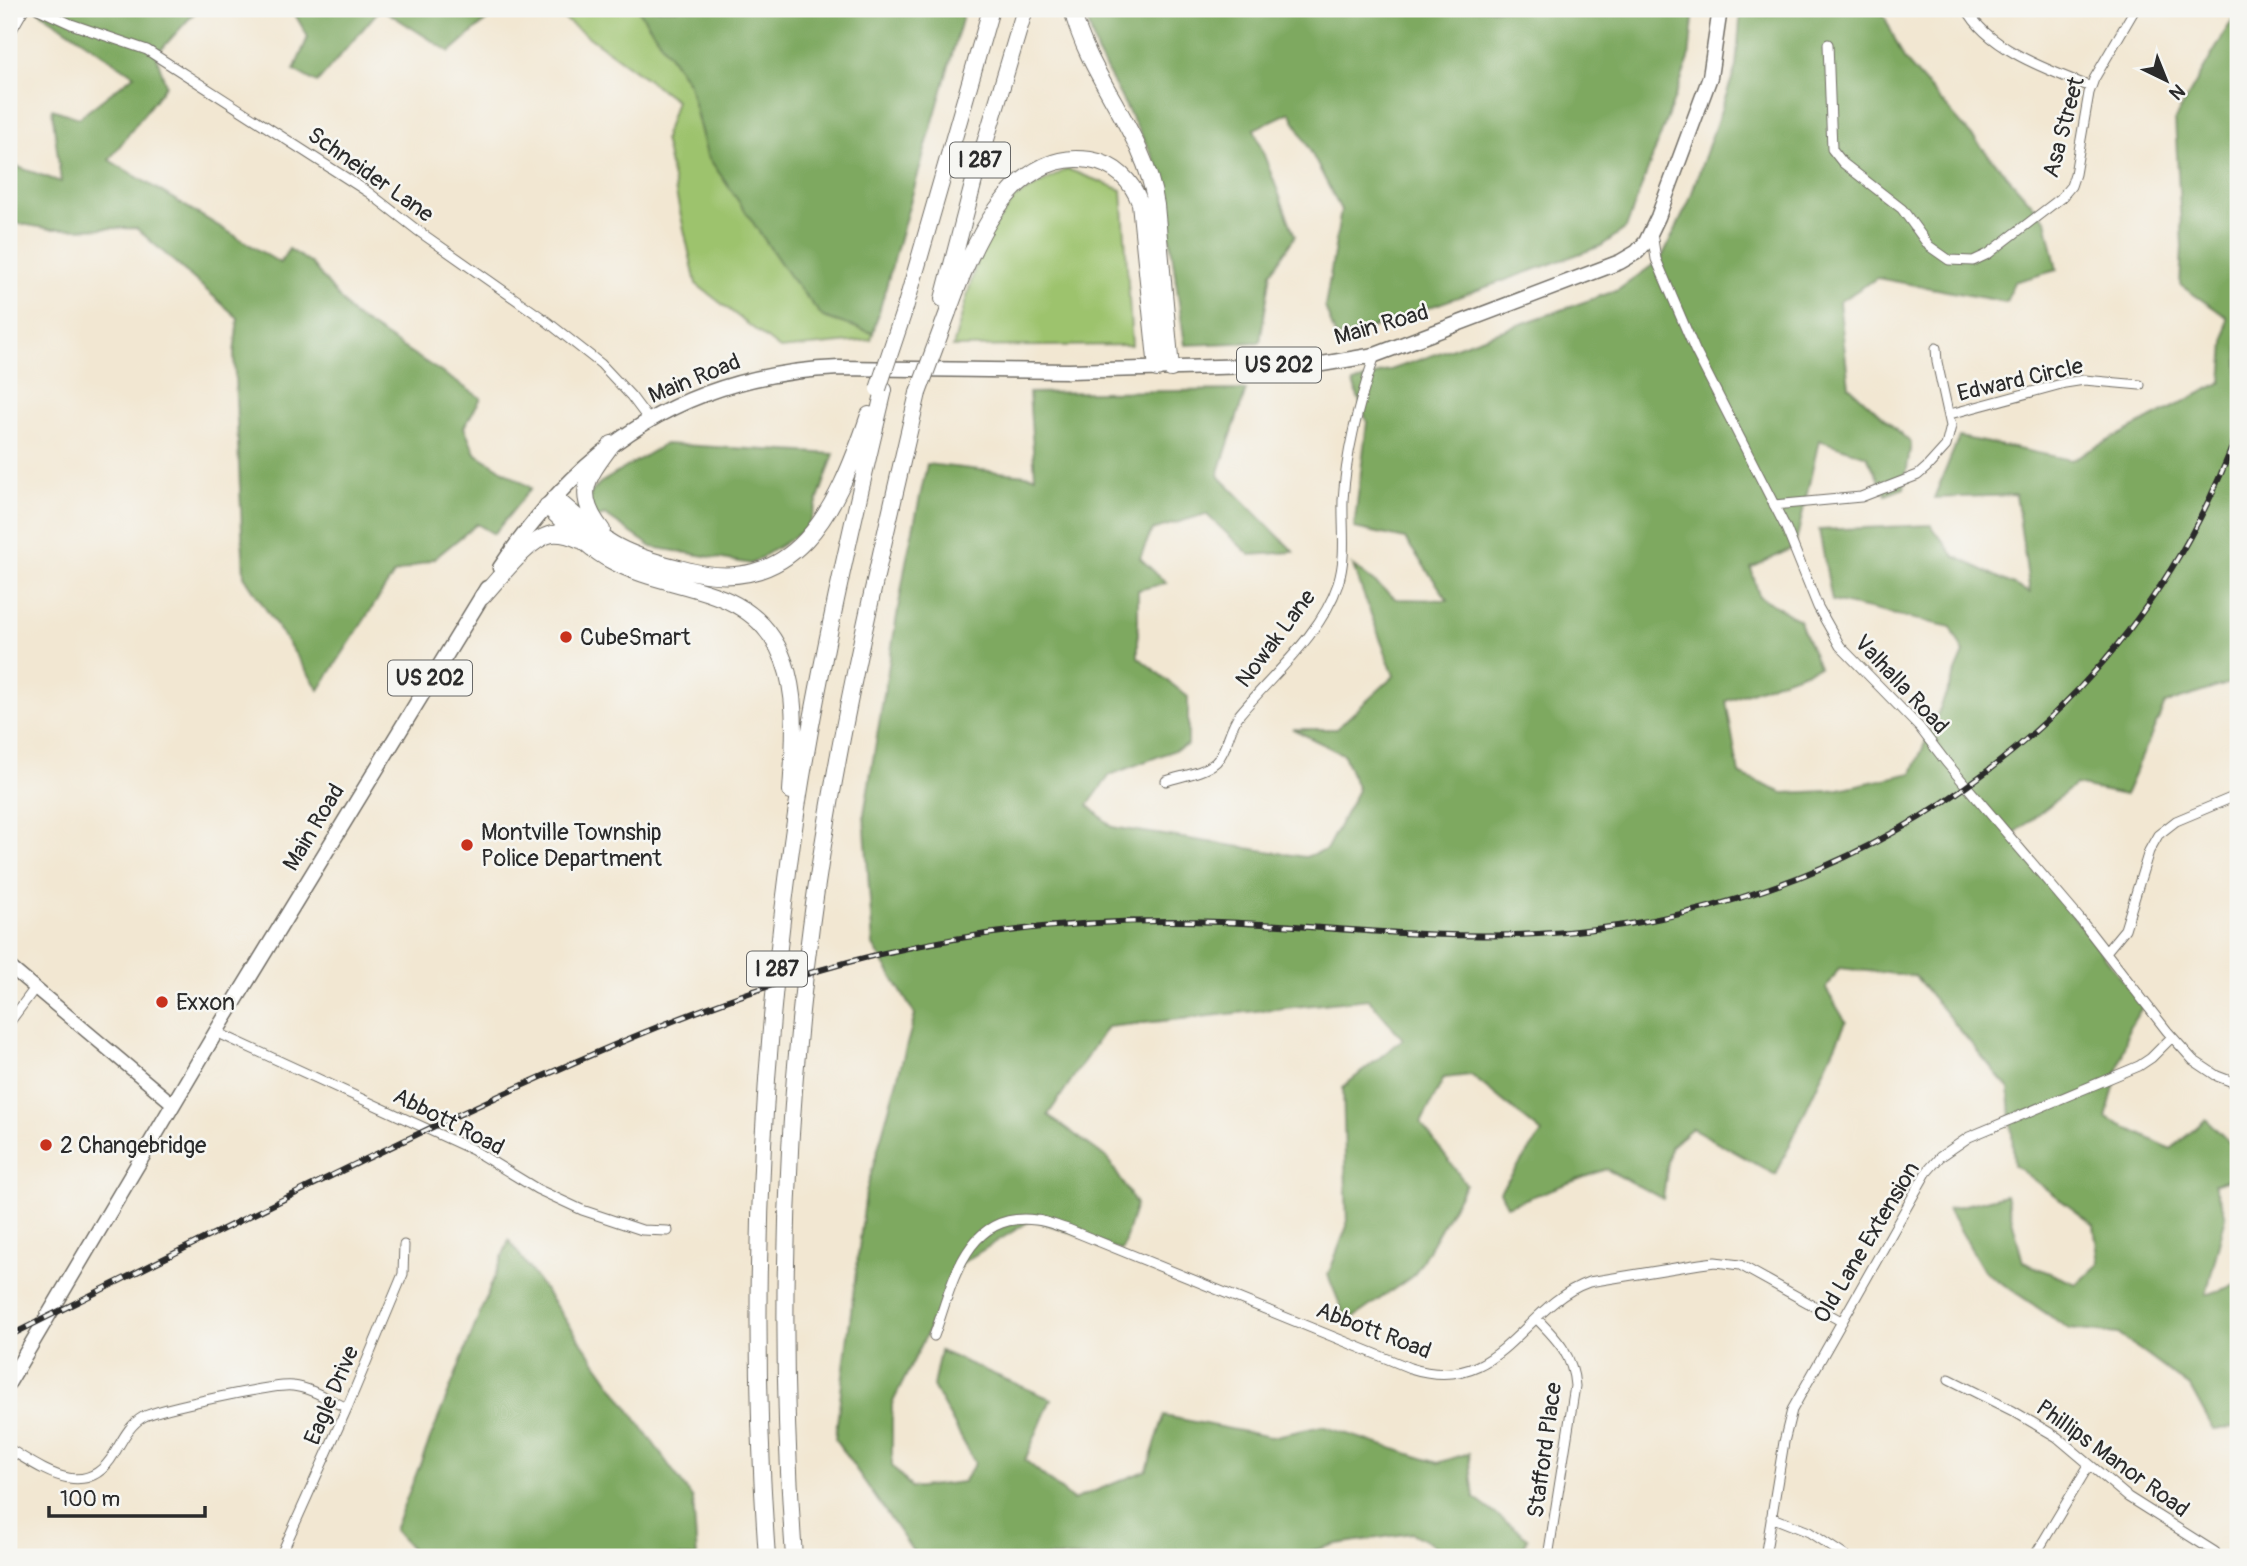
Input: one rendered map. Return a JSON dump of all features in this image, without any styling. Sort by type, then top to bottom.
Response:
[{"type":"highway","name":"I 287","points":[[766,1557],[758,1283],[765,1106],[782,926],[797,807],[816,701],[881,389],[991,9]]},
{"type":"highway","name":"I 287","points":[[794,1557],[787,1402],[786,1271],[793,1108],[819,869],[868,612],[918,393],[943,312],[976,173],[1025,9]]},
{"type":"highway","points":[[1072,9],[1085,48],[1136,141],[1151,179],[1156,205],[1164,369]]},
{"type":"highway","points":[[943,312],[973,248],[1008,195],[1031,175],[1057,163],[1071,159],[1096,161],[1116,170],[1124,177],[1137,194],[1140,203],[1164,369]]},
{"type":"highway","points":[[551,502],[618,547],[646,559],[698,574],[719,577],[747,574],[783,559],[810,535],[837,495],[853,462],[881,389]]},
{"type":"highway","points":[[612,443],[590,474],[585,493],[589,512],[618,547]]},
{"type":"highway","points":[[551,502],[587,544]]},
{"type":"highway","points":[[482,597],[537,541],[552,534],[561,534],[587,544],[623,566],[730,601],[761,626],[784,659],[792,684],[794,716],[782,926]]},
{"type":"main road","name":"Main Road","points":[[9,1382],[216,1032],[482,597],[522,536],[582,469],[612,443],[688,400],[754,378],[811,369],[1164,369],[1322,363],[1375,355],[1604,270],[1637,252],[1652,232],[1710,77],[1720,9]]},
{"type":"main road","points":[[9,966],[173,1104]]},
{"type":"street","points":[[9,35],[24,9]]},
{"type":"street","name":"Schneider Lane","points":[[38,9],[71,24],[147,50],[369,192],[601,364],[617,379],[649,420]]},
{"type":"street","points":[[1966,9],[1979,28],[1999,44],[2054,73],[2091,87]]},
{"type":"street","name":"Asa Street","points":[[1828,44],[1832,149],[1843,163],[1902,209],[1929,246],[1949,260],[1973,261],[1988,254],[2061,198],[2071,186],[2091,87],[2135,9]]},
{"type":"street","name":"Valhalla Road","points":[[1652,232],[1656,258],[1676,309],[1774,505],[1804,569],[1818,607],[1840,646],[1920,728],[2106,951],[2172,1037],[2204,1069],[2238,1084]]},
{"type":"street","points":[[1774,505],[1861,496],[1918,475],[1946,446],[1951,433],[1950,414],[1936,348]]},
{"type":"street","name":"Nowak Lane","points":[[1166,781],[1216,762],[1237,717],[1275,677],[1326,610],[1343,564],[1343,500],[1347,465],[1367,377],[1375,355]]},
{"type":"street","name":"Edward Circle","points":[[1950,414],[2084,380],[2140,385]]},
{"type":"street","points":[[2106,951],[2125,929],[2149,851],[2158,835],[2176,821],[2238,795]]},
{"type":"street","points":[[9,1023],[35,988]]},
{"type":"street","name":"Abbott Road","points":[[216,1032],[473,1150],[537,1189],[582,1210],[642,1230],[668,1231]]},
{"type":"street","name":"Old Lane Extension","points":[[1765,1557],[1792,1410],[1918,1185],[1940,1157],[1979,1132],[2140,1066],[2172,1037]]},
{"type":"street","name":"Abbott Road","points":[[934,1336],[960,1262],[971,1244],[994,1227],[1021,1219],[1042,1221],[1068,1229],[1417,1370],[1452,1373],[1479,1365],[1503,1351],[1564,1293],[1589,1282],[1714,1262],[1740,1265],[1754,1271],[1841,1321]]},
{"type":"street","name":"Eagle Drive","points":[[280,1557],[347,1408],[402,1274],[404,1245]]},
{"type":"street","name":"Stafford Place","points":[[1537,1319],[1567,1352],[1574,1372],[1575,1386],[1548,1557]]},
{"type":"street","name":"Phillips Manor Road","points":[[1949,1379],[2057,1437],[2128,1497],[2215,1552]]},
{"type":"street","points":[[9,1449],[58,1476],[82,1478],[104,1468],[132,1426],[152,1413],[279,1385],[301,1387],[347,1408]]},
{"type":"street","points":[[2034,1557],[2089,1465]]},
{"type":"street","points":[[1771,1517],[1809,1532],[1847,1557]]},
{"type":"green space","points":[[36,9],[198,9],[156,55],[166,85],[109,160],[280,263],[289,249],[312,264],[353,315],[481,398],[464,427],[475,453],[531,488],[494,534],[477,524],[435,558],[394,574],[319,690],[244,576],[234,354],[238,318],[136,228],[51,229],[9,222],[9,164],[61,182],[52,109],[79,118],[134,75]]},
{"type":"green space","points":[[284,9],[380,9],[317,83],[294,70],[308,37],[293,11]]},
{"type":"green space","points":[[382,9],[499,9],[450,52]]},
{"type":"green space","points":[[522,9],[638,9],[689,84],[707,155],[823,317],[873,333],[871,340],[780,349],[696,284],[664,139],[676,100],[557,14]]},
{"type":"green space","points":[[638,9],[965,9],[873,333],[823,317],[790,277],[707,155],[689,84]]},
{"type":"green space","points":[[1084,9],[1694,9],[1689,59],[1626,228],[1601,246],[1349,336],[1336,337],[1325,307],[1341,210],[1290,112],[1254,129],[1295,236],[1271,273],[1260,342],[1185,345],[1164,196],[1155,161],[1097,52]]},
{"type":"green space","points":[[1741,9],[1881,9],[1904,59],[2046,220],[2057,270],[2014,282],[2006,302],[1877,278],[1839,302],[1849,386],[1911,443],[1904,488],[1886,495],[1867,456],[1819,440],[1795,547],[1751,568],[1759,596],[1799,620],[1819,667],[1726,701],[1739,774],[1783,793],[1830,791],[1912,773],[1964,653],[1951,627],[1832,601],[1819,530],[1931,525],[1954,556],[2030,593],[2016,495],[1934,498],[1959,437],[2071,460],[2222,382],[2227,317],[2180,285],[2182,246],[2175,119],[2238,10],[2238,686],[2230,683],[2165,704],[2125,795],[2075,785],[2011,836],[2143,1006],[2129,1028],[2106,1118],[2171,1149],[2206,1119],[2238,1151],[2238,1176],[2214,1184],[2226,1216],[2206,1295],[2238,1284],[2238,1428],[2213,1429],[2190,1387],[2118,1334],[2069,1329],[1984,1271],[1948,1209],[2006,1195],[2023,1262],[2076,1284],[2099,1264],[2094,1225],[2014,1165],[2009,1089],[1915,976],[1839,968],[1826,989],[1846,1022],[1776,1175],[1692,1128],[1670,1147],[1663,1199],[1606,1169],[1507,1206],[1500,1191],[1542,1133],[1471,1075],[1444,1078],[1421,1123],[1466,1184],[1414,1275],[1347,1322],[1328,1275],[1347,1226],[1343,1087],[1403,1039],[1369,999],[1107,1027],[1048,1115],[1107,1158],[1136,1204],[1122,1251],[1033,1219],[962,1263],[892,1404],[892,1466],[912,1488],[963,1482],[975,1463],[933,1386],[940,1351],[1051,1399],[1025,1460],[1073,1500],[1147,1470],[1164,1416],[1271,1437],[1322,1426],[1438,1463],[1469,1453],[1474,1498],[1528,1538],[1520,1555],[1454,1557],[1412,1533],[1337,1544],[1288,1557],[917,1557],[835,1439],[866,1192],[915,1015],[873,945],[864,814],[906,562],[927,464],[1035,476],[1029,393],[1246,390],[1218,475],[1294,552],[1250,555],[1206,514],[1152,530],[1140,558],[1166,583],[1138,590],[1138,657],[1188,697],[1188,745],[1110,775],[1088,805],[1112,827],[1305,857],[1326,850],[1358,790],[1344,755],[1293,729],[1336,729],[1394,676],[1353,566],[1396,599],[1448,600],[1405,539],[1354,528],[1367,422],[1353,383],[1618,290],[1661,259],[1688,204],[1736,67]]},
{"type":"green space","points":[[1067,169],[1122,190],[1132,345],[953,347],[981,246],[1015,198]]},
{"type":"green space","points":[[665,444],[834,454],[808,528],[751,564],[652,547],[605,515],[555,532],[600,483]]},
{"type":"green space","points":[[509,1240],[693,1499],[697,1557],[440,1557],[414,1552],[394,1530]]},
{"type":"railway","points":[[9,1336],[367,1158],[584,1058],[729,1000],[829,967],[880,954],[1006,931],[1135,922],[1220,922],[1458,935],[1538,934],[1654,920],[1764,890],[1869,846],[1965,788],[2052,716],[2127,632],[2190,537],[2238,431]]},
{"type":"place","name":"CubeSmart","points":[[566,637]]},
{"type":"place","name":"Montville Township Police Department","points":[[467,845]]},
{"type":"place","name":"Exxon","points":[[162,1002]]},
{"type":"place","name":"2 Changebridge","points":[[46,1145]]}]
